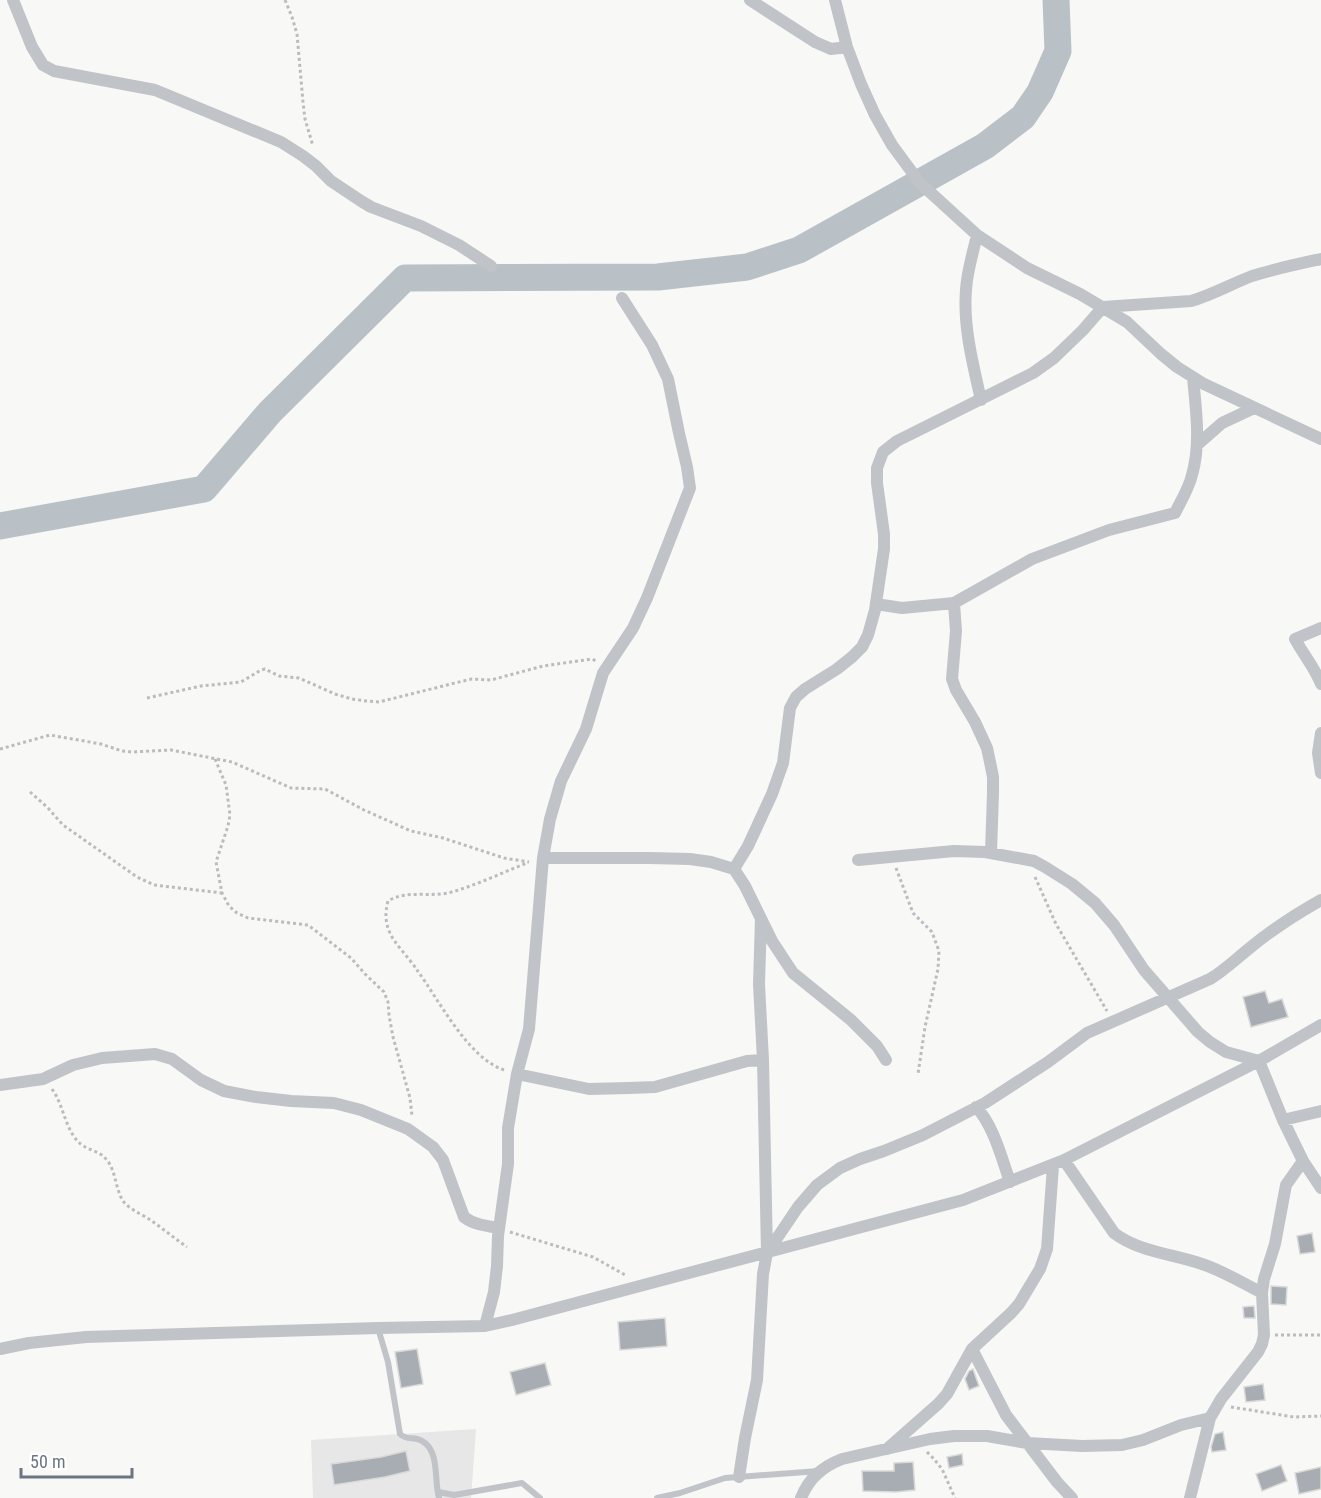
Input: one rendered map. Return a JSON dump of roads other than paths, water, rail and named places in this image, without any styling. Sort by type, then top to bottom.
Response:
[{"type":"street","points":[[13,0],[32,47],[44,65],[54,71],[155,90],[281,142],[371,207],[421,225],[459,245],[491,266]]},
{"type":"street","points":[[750,0],[816,42],[831,49],[847,47]]},
{"type":"street","points":[[835,0],[847,47],[875,115],[892,145],[920,183],[977,235],[1027,268],[1128,321],[1161,354],[1193,378],[1321,439]]},
{"type":"street","points":[[977,235],[965,292],[969,344],[981,400]]},
{"type":"street","points":[[734,869],[748,846],[772,794],[783,763],[790,708],[796,697],[837,669],[862,647],[868,635],[876,604],[884,549],[877,475],[883,452],[897,441],[1033,373],[1054,358],[1103,308],[1191,301],[1255,275],[1321,259]]},
{"type":"street","points":[[485,1326],[494,1292],[499,1228],[508,1164],[508,1128],[517,1074],[529,1029],[543,858],[550,819],[561,781],[586,729],[603,673],[633,628],[690,488],[668,379],[652,345],[622,298]]},
{"type":"street","points":[[876,604],[902,608],[954,603],[1032,559],[1109,530],[1175,513],[1192,476],[1197,445],[1193,378]]},
{"type":"street","points":[[1197,445],[1222,423],[1254,408]]},
{"type":"street","points":[[954,603],[956,631],[952,679],[975,722],[990,762],[993,777],[991,852]]},
{"type":"street","points":[[1321,628],[1295,639],[1321,684]]},
{"type":"street","points":[[1321,734],[1318,753],[1321,773]]},
{"type":"street","points":[[858,860],[954,851],[991,852],[1034,861],[1056,873],[1085,893],[1095,903],[1114,925],[1144,970],[1198,1032],[1226,1052],[1259,1061]]},
{"type":"street","points":[[543,858],[690,859],[734,869],[778,952],[793,973],[851,1020],[877,1046],[886,1060]]},
{"type":"street","points":[[767,1252],[798,1207],[817,1185],[840,1168],[923,1135],[985,1103],[1048,1062],[1087,1033],[1221,973],[1267,935],[1321,900]]},
{"type":"street","points":[[739,1477],[757,1380],[763,1274],[767,1252],[759,984],[761,918]]},
{"type":"street","points":[[0,1349],[29,1343],[86,1337],[485,1326],[512,1320],[963,1200],[1058,1163],[1259,1061],[1321,1025]]},
{"type":"street","points":[[0,1085],[43,1079],[73,1065],[102,1058],[155,1054],[172,1059],[201,1080],[224,1091],[280,1100],[334,1103],[361,1110],[408,1130],[433,1147],[443,1160],[464,1217],[476,1224],[499,1228]]},
{"type":"street","points":[[517,1074],[589,1089],[629,1089],[656,1087],[747,1061],[763,1060]]},
{"type":"street","points":[[1259,1061],[1303,1161],[1321,1188]]},
{"type":"street","points":[[976,1107],[991,1130],[1010,1182]]},
{"type":"street","points":[[1283,1120],[1321,1111]]},
{"type":"street","points":[[1190,1498],[1210,1418],[1221,1399],[1262,1344],[1264,1335],[1262,1293],[1266,1270],[1276,1239],[1286,1185],[1303,1161]]},
{"type":"street","points":[[1058,1163],[1114,1233],[1122,1239],[1136,1246],[1202,1264],[1262,1293]]},
{"type":"street","points":[[886,1450],[947,1394],[972,1348],[1019,1304],[1040,1269],[1047,1249],[1058,1163]]},
{"type":"street","points":[[972,1348],[1006,1415],[1072,1498]]},
{"type":"street","points":[[801,1498],[806,1487],[819,1471],[829,1464],[842,1459],[916,1443],[954,1436],[987,1436],[1027,1443],[1082,1446],[1122,1445],[1143,1440],[1181,1425],[1210,1418]]},
{"type":"lane","points":[[378,1328],[388,1362],[400,1434],[408,1439],[423,1441],[429,1449],[436,1466],[439,1495],[454,1495],[522,1483],[540,1498]]},
{"type":"lane","points":[[657,1498],[680,1493],[716,1480],[819,1471]]},
{"type":"waterway","points":[[0,526],[204,489],[270,412],[405,278],[658,277],[747,267],[799,250],[985,146],[1023,117],[1040,92],[1058,51],[1056,0]]}]
